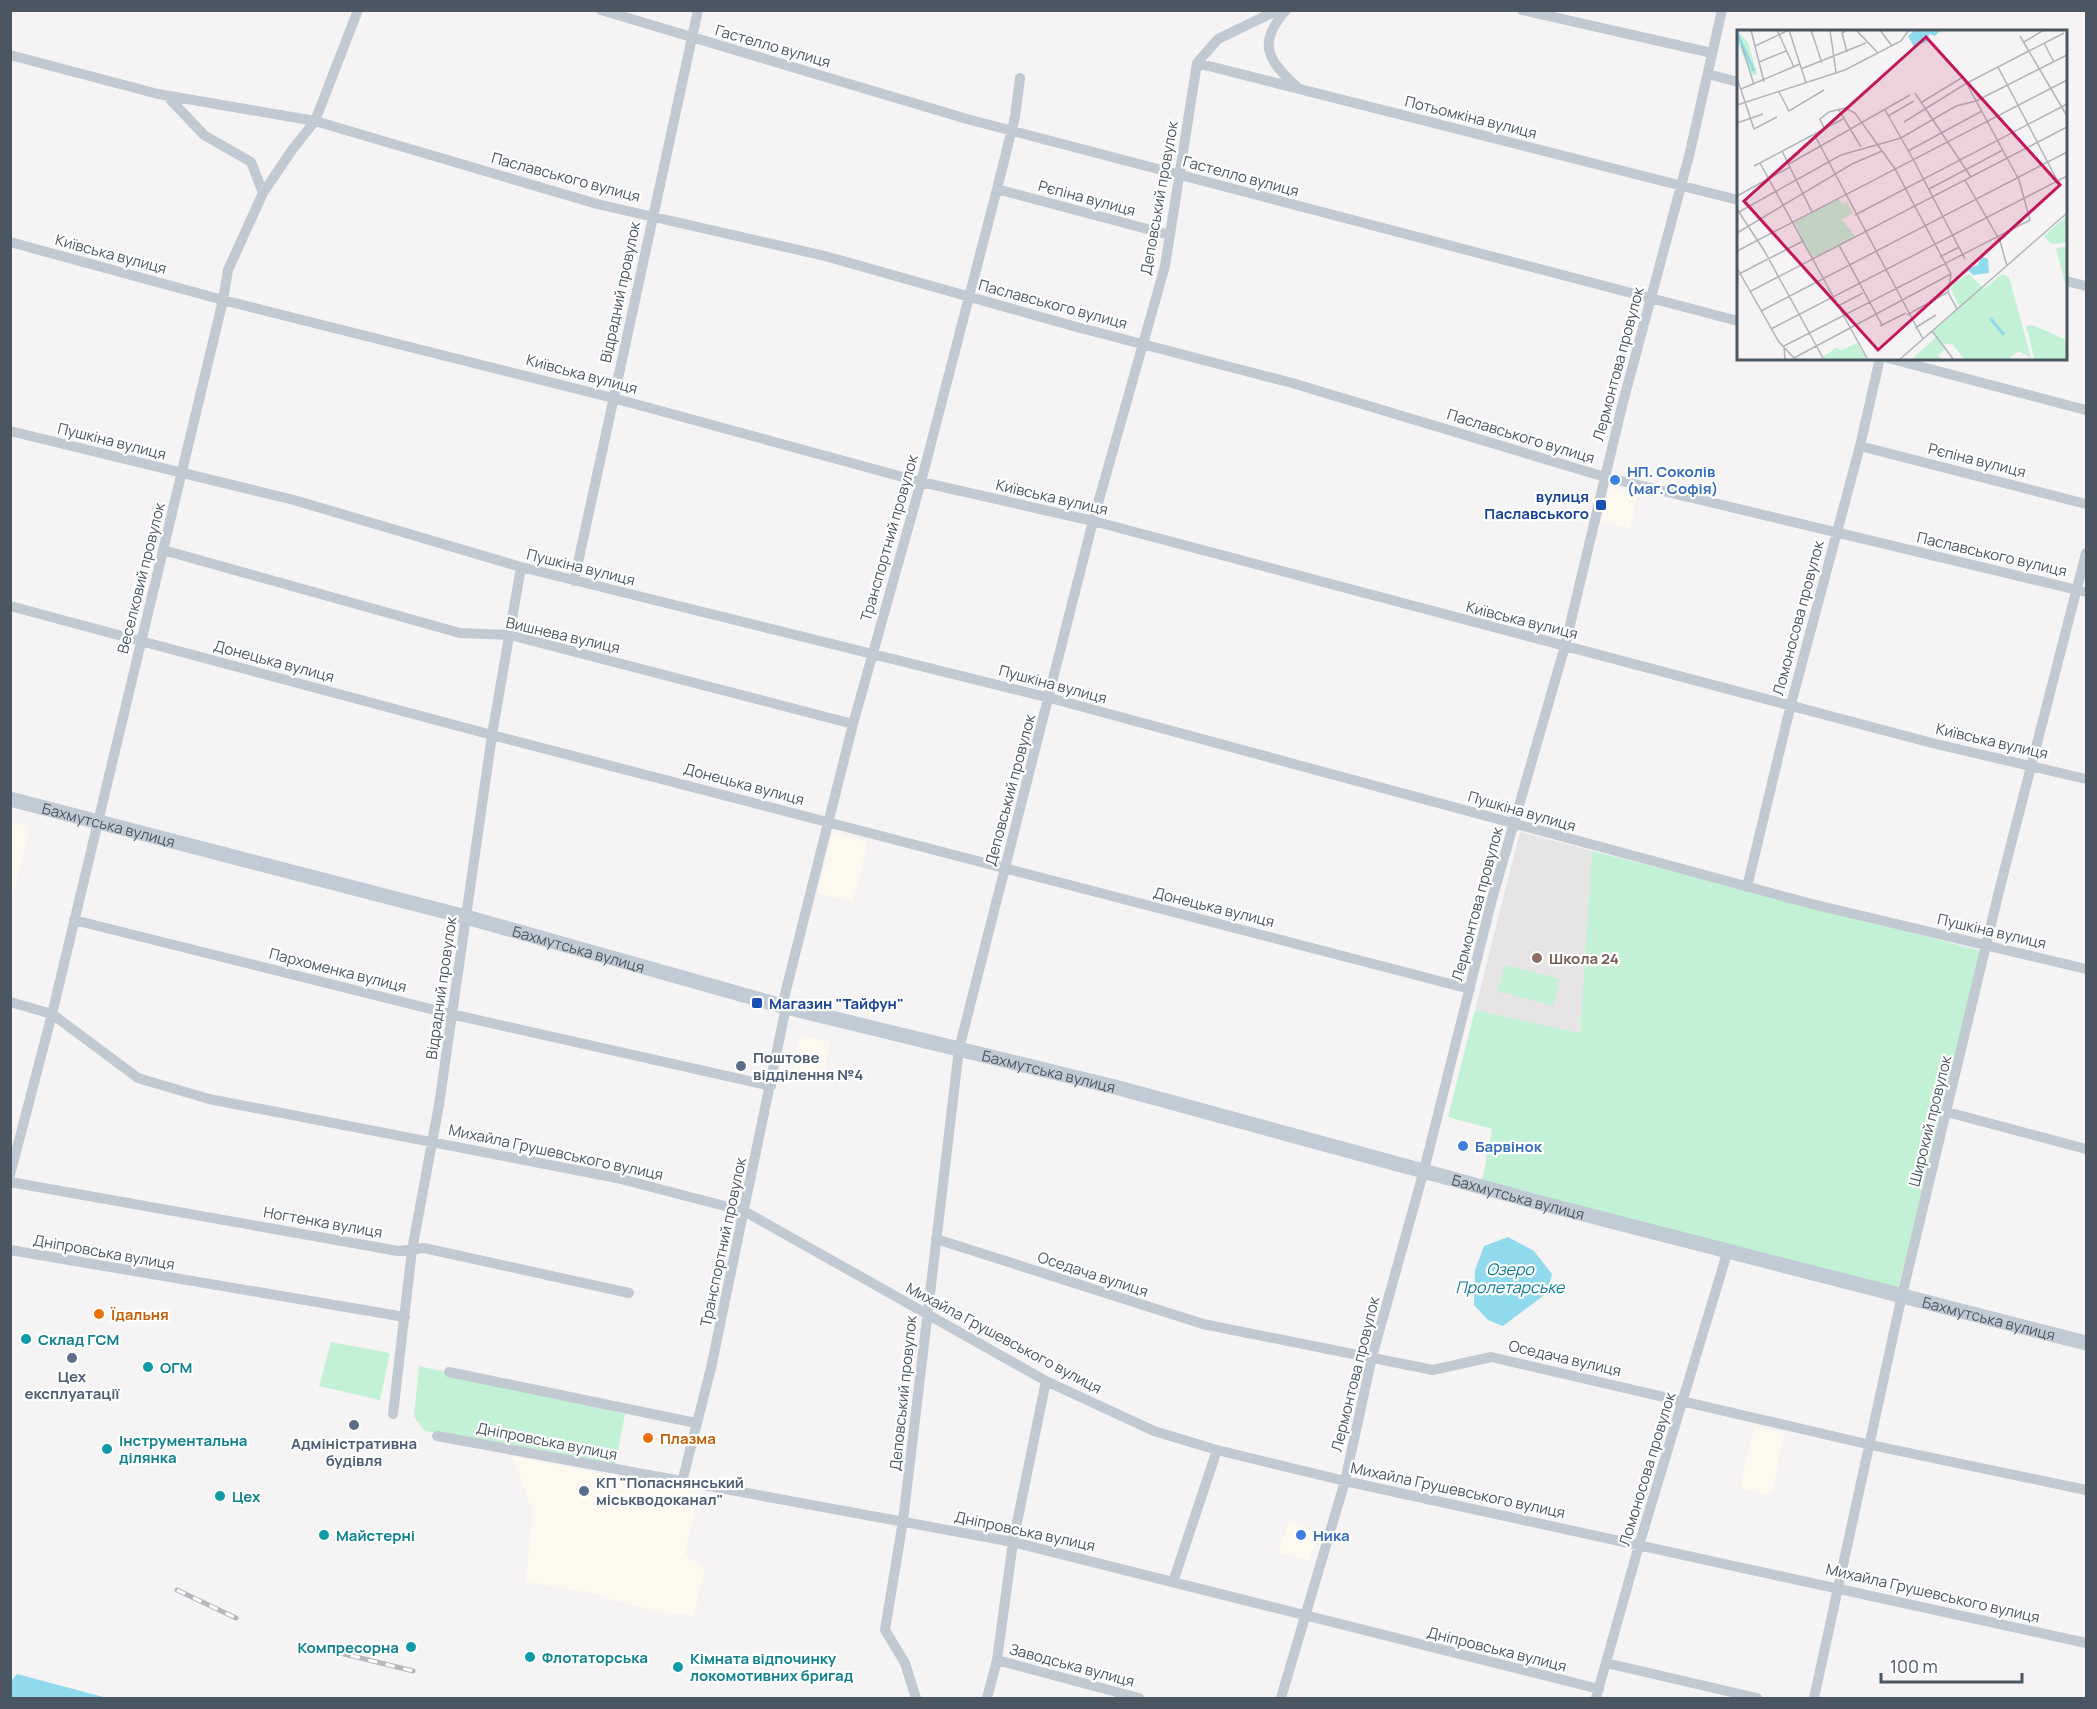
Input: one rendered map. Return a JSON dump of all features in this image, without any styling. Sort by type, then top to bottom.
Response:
[{"type":"street","name":"Веселковий провулок","points":[[10,1175],[52,1014],[96,821],[223,300],[228,270],[263,193],[315,121],[358,10]]},
{"type":"street","name":"Гастелло вулиця","points":[[601,10],[1012,131],[1737,321]]},
{"type":"street","name":"Відрадний провулок","points":[[573,580],[698,10]]},
{"type":"street","points":[[1197,63],[1218,39],[1278,10]]},
{"type":"street","points":[[1286,10],[1272,26],[1267,46],[1276,68],[1299,89]]},
{"type":"street","points":[[1522,10],[1712,53]]},
{"type":"street","name":"Лермонтова провулок","points":[[1281,1698],[1345,1481],[1372,1357],[1424,1170],[1514,824],[1565,646],[1605,477],[1681,186],[1722,10]]},
{"type":"street","name":"Паславського вулиця","points":[[10,55],[167,96],[315,121],[597,204],[825,256],[1292,383],[1605,477],[2082,591]]},
{"type":"street","name":"Потьомкіна вулиця","points":[[1197,63],[1737,200]]},
{"type":"street","name":"Деповський провулок","points":[[916,1698],[904,1663],[885,1630],[903,1521],[959,1049],[1093,522],[1165,266],[1197,63]]},
{"type":"street","points":[[1708,74],[1737,82]]},
{"type":"street","name":"Транспортний провулок","points":[[682,1482],[711,1368],[771,1086],[784,1006],[853,724],[921,482],[1012,131],[1020,78]]},
{"type":"street","points":[[167,96],[204,135],[251,162],[263,193]]},
{"type":"street","name":"Рєпіна вулиця","points":[[997,189],[1170,235]]},
{"type":"street","name":"Київська вулиця","points":[[10,242],[223,300],[613,398],[921,482],[1093,522],[2086,779]]},
{"type":"street","points":[[2067,281],[2086,286]]},
{"type":"street","name":"Ломоносова провулок","points":[[1747,887],[1791,704],[1860,446],[1880,360]]},
{"type":"street","points":[[1896,360],[2086,410]]},
{"type":"street","name":"Пушкіна вулиця","points":[[10,431],[294,500],[520,567],[1050,698],[1747,887],[2086,969]]},
{"type":"street","name":"Рєпіна вулиця","points":[[1860,446],[2086,504]]},
{"type":"street","name":"Вишнева вулиця","points":[[163,550],[460,633],[510,635],[853,724]]},
{"type":"street","name":"Широкий провулок","points":[[1814,1698],[1871,1445],[1902,1294],[2032,766],[2082,591],[2086,553]]},
{"type":"street","name":"Відрадний провулок","points":[[393,1414],[412,1250],[432,1141],[492,735],[520,567]]},
{"type":"street","name":"Донецька вулиця","points":[[10,606],[492,735],[1470,988]]},
{"type":"street","name":"Бахмутська вулиця","points":[[10,799],[466,917],[784,1006],[1130,1091],[1533,1201],[2086,1343]]},
{"type":"street","name":"Пархоменка вулиця","points":[[74,920],[451,1014],[771,1086]]},
{"type":"street","name":"Михайла Грушевського вулиця","points":[[10,1002],[52,1014],[138,1078],[208,1099],[617,1178],[744,1211],[1046,1381],[1154,1431],[1217,1450],[1345,1481],[1840,1587],[2086,1643]]},
{"type":"street","points":[[1947,1112],[2086,1149]]},
{"type":"street","name":"Ногтенка вулиця","points":[[10,1182],[398,1251],[424,1248],[629,1293]]},
{"type":"street","name":"Оседача вулиця","points":[[936,1239],[1203,1324],[1433,1370],[1491,1357],[1871,1445],[2086,1491]]},
{"type":"street","name":"Дніпровська вулиця","points":[[10,1250],[405,1317]]},
{"type":"street","name":"Ломоносова провулок","points":[[1598,1694],[1639,1545],[1728,1250]]},
{"type":"street","points":[[449,1372],[696,1423]]},
{"type":"street","points":[[987,1698],[997,1660],[1013,1542],[1046,1381]]},
{"type":"street","name":"Дніпровська вулиця","points":[[437,1436],[1013,1542],[1306,1615],[1598,1694]]},
{"type":"street","points":[[1173,1581],[1217,1450]]},
{"type":"street","name":"Заводська вулиця","points":[[997,1660],[1139,1698]]},
{"type":"street","points":[[1606,1663],[1757,1698]]},
{"type":"shaded area","points":[[1609,486],[1638,494],[1630,529],[1601,521]]},
{"type":"shaded area","points":[[10,822],[30,826],[11,902]]},
{"type":"shaded area","name":"Школа 24","points":[[1520,832],[1592,851],[1580,1033],[1475,1010]]},
{"type":"shaded area","points":[[832,834],[868,841],[853,901],[818,894]]},
{"type":"shaded area","points":[[801,1035],[830,1042],[824,1076],[792,1069]]},
{"type":"shaded area","points":[[1754,1426],[1785,1434],[1771,1495],[1740,1488]]},
{"type":"shaded area","points":[[512,1456],[698,1493],[685,1556],[706,1566],[694,1616],[652,1611],[587,1592],[526,1582],[533,1512]]},
{"type":"shaded area","points":[[1289,1522],[1319,1531],[1309,1561],[1278,1553]]},
{"type":"green space","points":[[1592,851],[1983,951],[1898,1288],[1481,1186],[1492,1129],[1448,1117],[1475,1010],[1580,1033]]},
{"type":"green space","points":[[1505,965],[1560,979],[1553,1006],[1498,991]]},
{"type":"green space","points":[[331,1342],[390,1353],[380,1400],[319,1386]]},
{"type":"green space","points":[[419,1366],[625,1414],[615,1466],[425,1431],[414,1417]]},
{"type":"water","name":"Озеро Пролетарське","points":[[1508,1237],[1534,1251],[1552,1274],[1547,1293],[1503,1326],[1488,1320],[1474,1305],[1475,1270],[1484,1246]]},
{"type":"water","points":[[17,1674],[107,1698],[11,1698],[12,1680]]},
{"type":"railway","points":[[177,1590],[236,1618]]},
{"type":"railway","points":[[316,1647],[413,1671]]},
{"type":"place","name":"НП. Соколів (маг. Софія)","points":[[1615,480]]},
{"type":"place","name":"вулиця Паславського","points":[[1601,505]]},
{"type":"place","name":"Школа 24","points":[[1537,958]]},
{"type":"place","name":"Магазин \"Тайфун\"","points":[[757,1003]]},
{"type":"place","name":"Поштове відділення №4","points":[[741,1066]]},
{"type":"place","name":"Барвінок","points":[[1463,1146]]},
{"type":"place","name":"Їдальня","points":[[99,1314]]},
{"type":"place","name":"Склад ГСМ","points":[[26,1339]]},
{"type":"place","name":"Цех експлуатації","points":[[72,1358]]},
{"type":"place","name":"ОГМ","points":[[148,1367]]},
{"type":"place","name":"Адміністративна будівля","points":[[354,1425]]},
{"type":"place","name":"Плазма","points":[[648,1438]]},
{"type":"place","name":"Інструментальна ділянка","points":[[107,1449]]},
{"type":"place","name":"КП \"Попаснянський міськводоканал\"","points":[[584,1491]]},
{"type":"place","name":"Цех","points":[[220,1496]]},
{"type":"place","name":"Майстерні","points":[[324,1535]]},
{"type":"place","name":"Ника","points":[[1301,1535]]},
{"type":"place","name":"Компресорна","points":[[411,1647]]},
{"type":"place","name":"Флотаторська","points":[[530,1657]]},
{"type":"place","name":"Кімната відпочинку локомотивних бригад","points":[[678,1667]]}]
